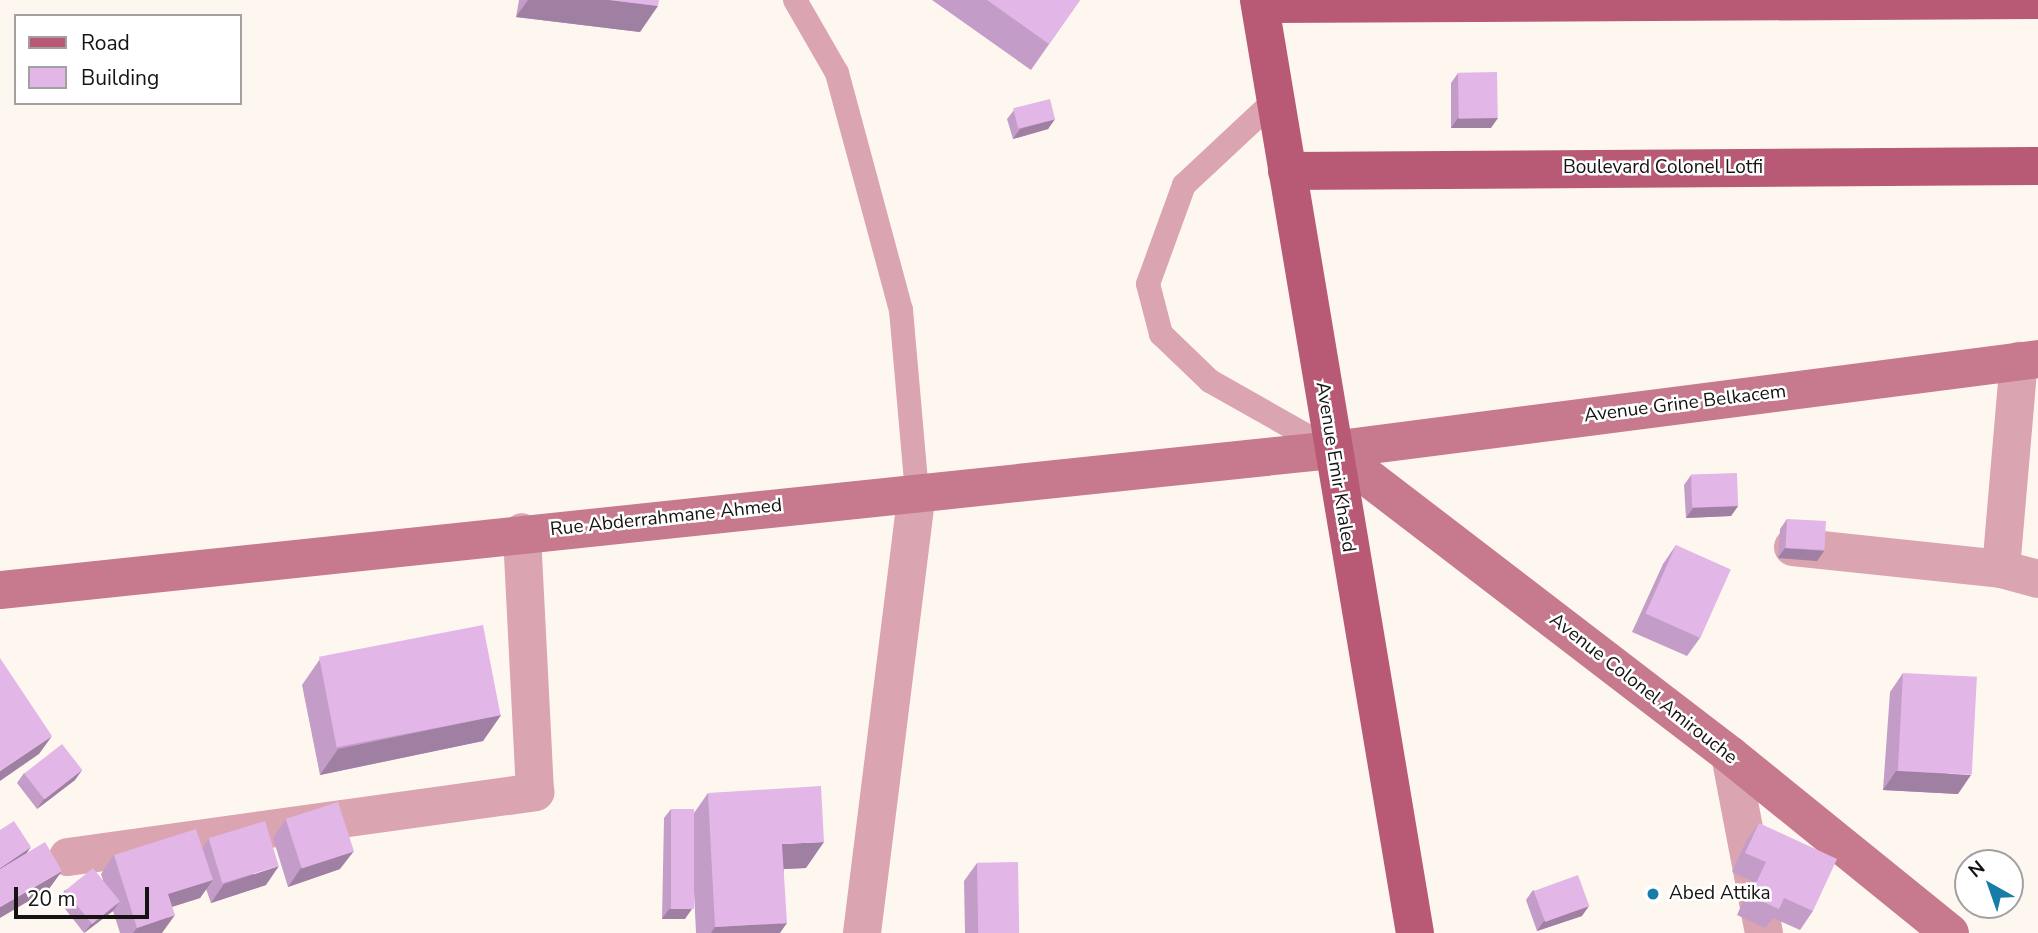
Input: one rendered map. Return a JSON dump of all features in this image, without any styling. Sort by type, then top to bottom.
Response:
[{"type":"main road","points":[[1251,1],[2038,0]]},
{"type":"main road","name":"Avenue Emir Khaled","points":[[1251,1],[1276,99],[1332,450],[1415,933]]},
{"type":"main road","name":"Boulevard Colonel Lotfi","points":[[1287,171],[2038,166]]},
{"type":"main road","name":"Avenue Grine Belkacem","points":[[1332,450],[2029,360]]},
{"type":"main road","name":"Rue Abderrahmane Ahmed","points":[[0,590],[522,532],[1332,450]]},
{"type":"main road","name":"Avenue Colonel Amirouche","points":[[1332,450],[1730,755],[1950,933]]},
{"type":"street","points":[[2001,569],[2029,360]]},
{"type":"street","points":[[862,933],[917,493]]},
{"type":"street","points":[[68,857],[535,792],[522,532]]},
{"type":"street","points":[[1793,547],[2001,569],[2038,579]]},
{"type":"street","points":[[1730,755],[1764,933]]},
{"type":"lane","points":[[795,0],[837,73],[901,310],[917,493]]},
{"type":"lane","points":[[1276,99],[1184,185],[1148,284],[1161,334],[1210,382],[1332,450]]},
{"type":"building","points":[[609,0],[659,0],[658,6]]},
{"type":"building","points":[[987,0],[1080,0],[1049,44]]},
{"type":"building","points":[[1497,72],[1498,118],[1459,119],[1458,73]]},
{"type":"building","points":[[1050,99],[1055,119],[1018,129],[1013,108]]},
{"type":"building","points":[[1737,473],[1738,506],[1692,508],[1691,475]]},
{"type":"building","points":[[1787,519],[1826,521],[1824,550],[1785,548]]},
{"type":"building","points":[[1676,545],[1731,569],[1700,638],[1645,614]]},
{"type":"building","points":[[483,625],[501,715],[337,747],[319,657]]},
{"type":"building","points":[[0,658],[52,736],[0,771]]},
{"type":"building","points":[[1903,673],[1977,677],[1972,775],[1898,771]]},
{"type":"building","points":[[62,744],[82,770],[44,800],[24,774]]},
{"type":"building","points":[[821,786],[824,842],[782,844],[787,923],[715,927],[708,793]]},
{"type":"building","points":[[338,802],[354,851],[302,868],[286,819]]},
{"type":"building","points":[[671,809],[694,809],[694,909],[671,909]]},
{"type":"building","points":[[14,821],[31,847],[0,868],[0,830]]},
{"type":"building","points":[[265,821],[279,866],[222,883],[209,838]]},
{"type":"building","points":[[1759,823],[1837,859],[1813,911],[1784,898],[1779,909],[1750,896],[1766,862],[1745,853]]},
{"type":"building","points":[[196,829],[213,880],[168,894],[175,915],[137,928],[114,855]]},
{"type":"building","points":[[45,842],[62,871],[0,907],[0,869]]},
{"type":"building","points":[[1018,862],[1019,933],[978,933],[977,863]]},
{"type":"building","points":[[93,868],[120,901],[92,924],[65,891]]},
{"type":"building","points":[[1578,875],[1589,906],[1545,922],[1534,891]]},
{"type":"place","name":"Abed Attika","points":[[1653,894]]}]
